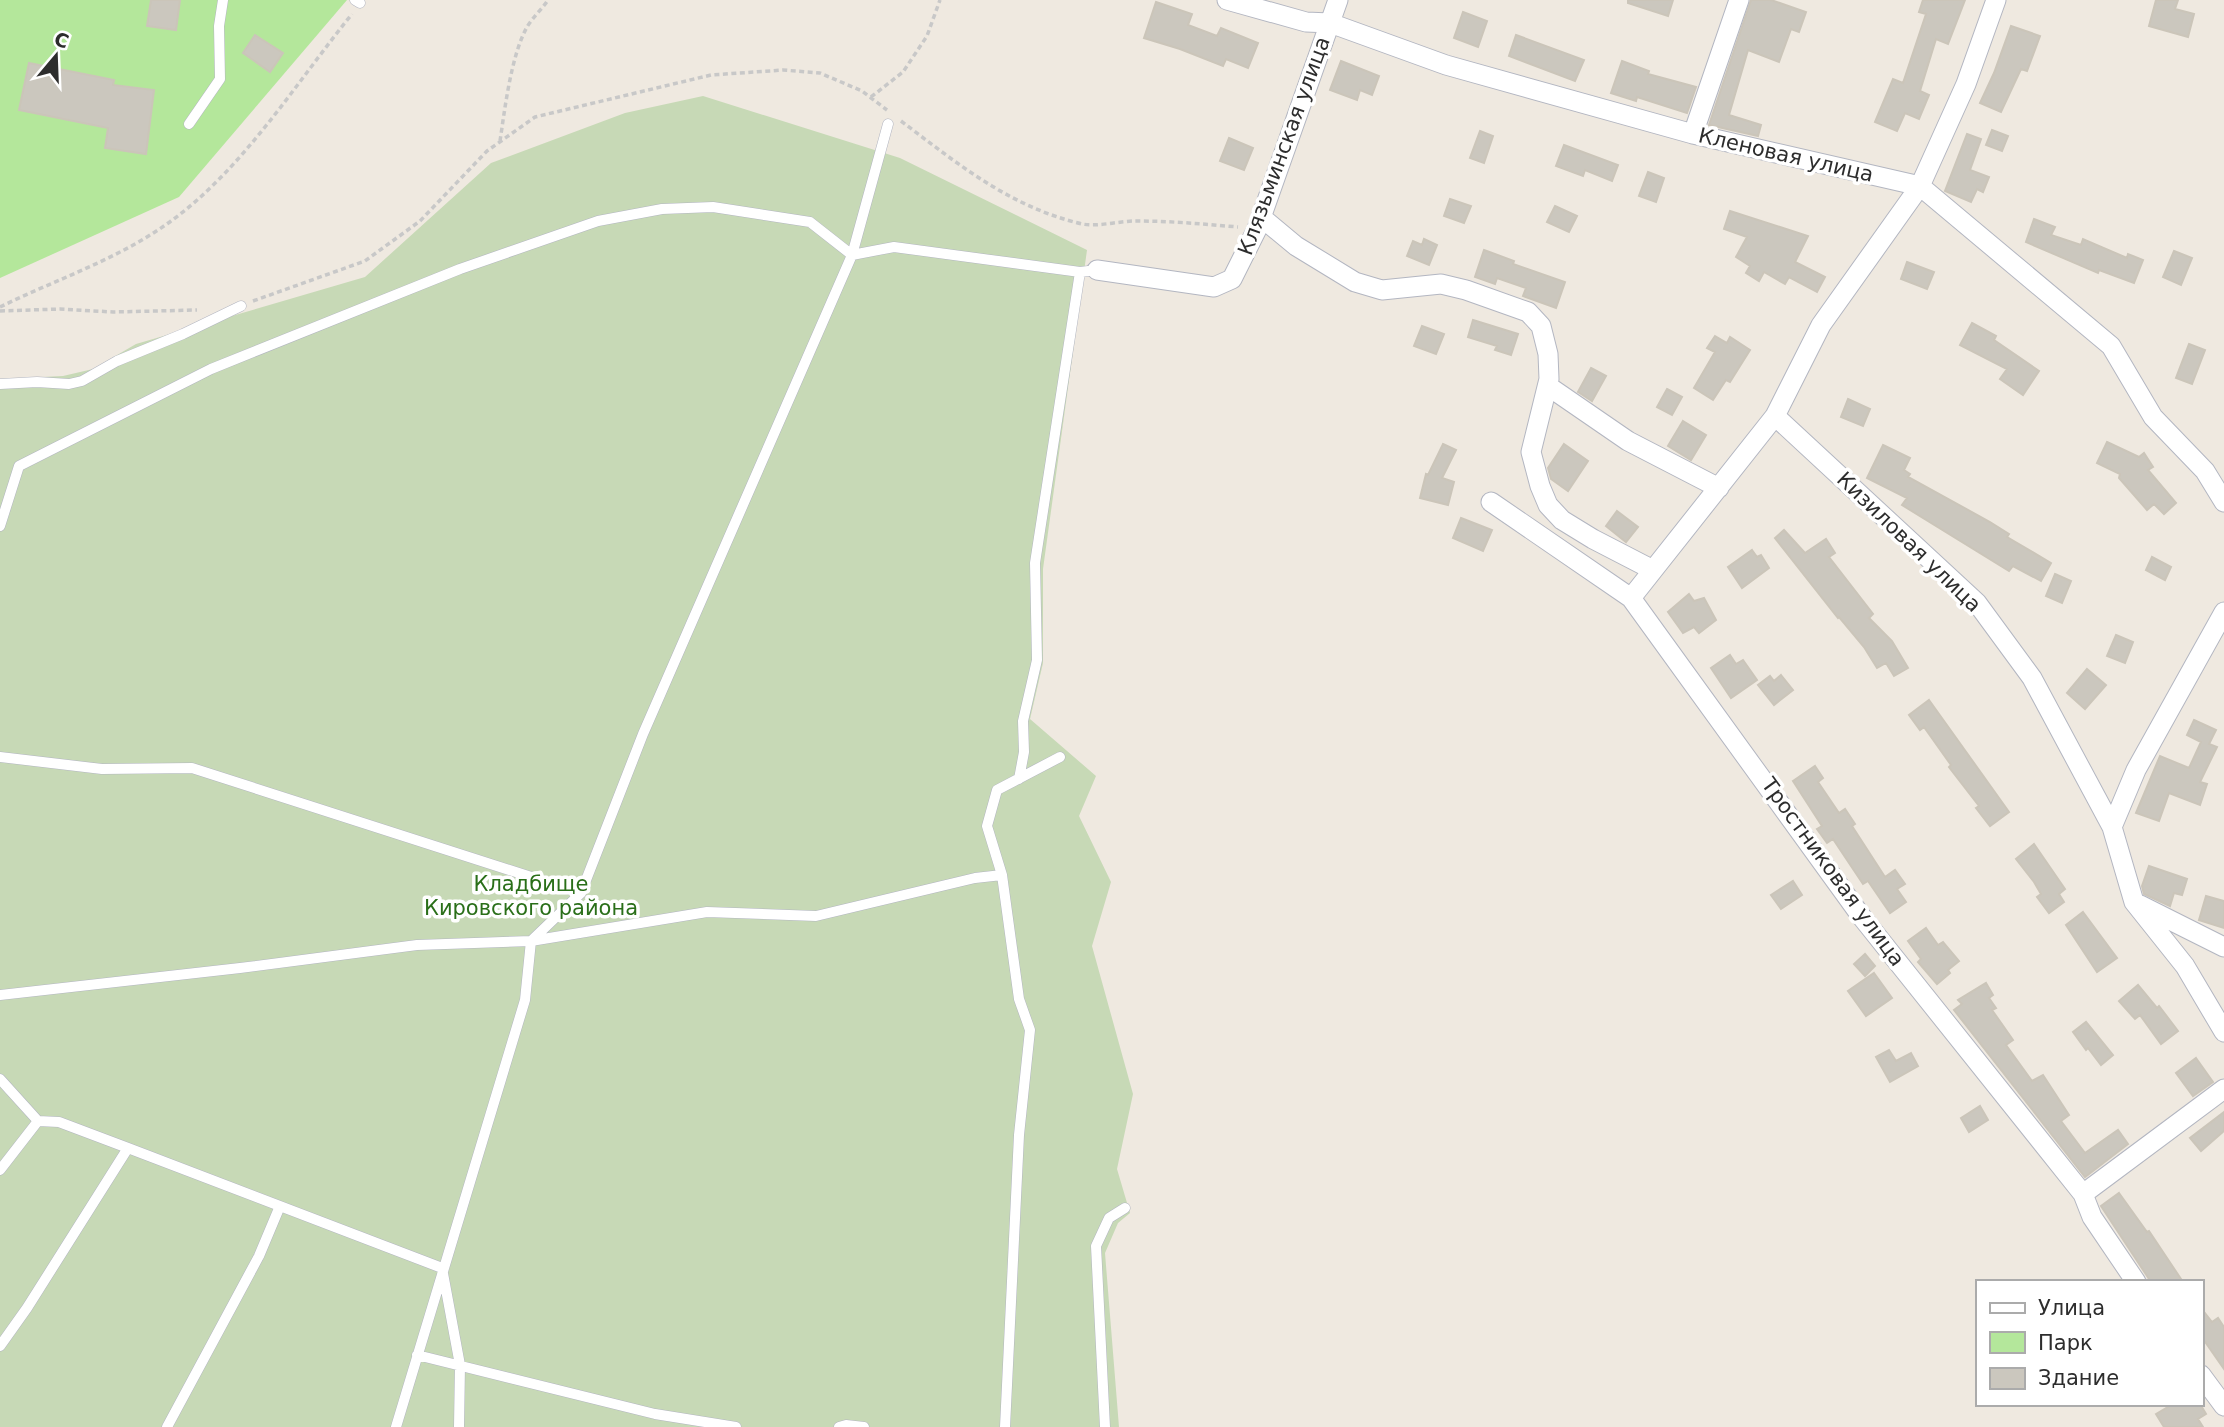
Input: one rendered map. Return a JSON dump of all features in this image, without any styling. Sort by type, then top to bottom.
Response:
[{"type":"street","name":"Кленовая улица","points":[[1227,0],[1306,22],[1330,23],[1446,65],[1693,134],[1920,186],[2111,346],[2153,417],[2205,471],[2224,502]]},
{"type":"street","name":"Клязьминская улица","points":[[1088,271],[1214,287],[1232,279],[1259,223],[1338,0]]},
{"type":"street","points":[[1693,134],[1739,0]]},
{"type":"street","points":[[1631,598],[1775,416],[1821,325],[1920,186],[1966,84],[1996,0]]},
{"type":"street","points":[[1259,223],[1355,282],[1382,290],[1441,284],[1466,290],[1528,313],[1541,326],[1548,354],[1548,386],[1531,452],[1548,505],[1562,520],[1653,570]]},
{"type":"street","points":[[1548,386],[1628,442],[1719,488]]},
{"type":"street","name":"Кизиловая улица","points":[[1775,416],[1978,603],[2032,678],[2112,827],[2134,902],[2185,966],[2224,1032]]},
{"type":"street","name":"Тростниковая улица","points":[[1491,502],[1631,598],[1861,916],[2083,1194],[2092,1217],[2135,1280]]},
{"type":"street","points":[[2112,827],[2136,770],[2224,612]]},
{"type":"street","points":[[2134,902],[2224,947]]},
{"type":"street","points":[[2083,1194],[2224,1089]]},
{"type":"street","points":[[2203,1379],[2224,1406]]},
{"type":"lane","points":[[189,124],[220,79],[219,26],[223,0]]},
{"type":"lane","points":[[396,1427],[524,1000],[531,941],[582,893],[643,734],[852,255],[888,124]]},
{"type":"lane","points":[[0,526],[19,466],[212,369],[460,269],[598,221],[662,209],[713,207],[810,222],[852,255],[894,247],[1088,271],[1035,563],[1037,660],[1023,721],[1024,752],[1019,779]]},
{"type":"lane","points":[[0,384],[69,384],[82,381],[117,360],[183,334],[241,306]]},
{"type":"lane","points":[[0,757],[102,769],[192,768],[582,893]]},
{"type":"lane","points":[[1005,1427],[1019,1135],[1030,1030],[1018,999],[1002,875],[987,826],[997,790],[1060,757]]},
{"type":"lane","points":[[0,995],[417,945],[531,941],[707,912],[816,916],[975,878],[1002,875]]},
{"type":"lane","points":[[0,1079],[38,1121],[59,1122],[442,1268]]},
{"type":"lane","points":[[0,1170],[38,1121]]},
{"type":"lane","points":[[0,1346],[128,1149]]},
{"type":"lane","points":[[167,1427],[259,1256],[280,1206]]},
{"type":"lane","points":[[1105,1427],[1097,1246],[1109,1217],[1125,1208]]},
{"type":"lane","points":[[442,1268],[460,1365],[459,1427]]},
{"type":"lane","points":[[417,1355],[654,1415],[736,1427]]},
{"type":"lane","points":[[839,1427],[864,1427]]},
{"type":"path","points":[[500,142],[508,88],[517,56],[527,27],[548,0]]},
{"type":"path","points":[[871,97],[903,72],[927,36],[940,0]]},
{"type":"path","points":[[0,309],[117,254],[171,221],[231,169],[358,2]]},
{"type":"path","points":[[241,306],[365,261],[420,222],[487,151],[535,117],[711,75],[783,71],[820,73],[871,97],[980,181],[1028,207],[1085,225],[1123,221],[1259,223]]},
{"type":"path","points":[[0,309],[60,309],[113,313],[203,309]]},
{"type":"green space","points":[[0,0],[347,0],[179,197],[0,278]]},
{"type":"green space","name":"Кладбище Кировского района","points":[[703,96],[900,158],[1087,250],[1043,569],[1043,663],[1030,719],[1096,776],[1079,816],[1111,882],[1092,946],[1133,1094],[1117,1169],[1130,1213],[1118,1223],[1105,1253],[1119,1427],[0,1427],[0,379],[63,376],[93,369],[136,344],[365,277],[491,163],[625,113]]},
{"type":"building","points":[[151,0],[180,0],[176,30],[147,26]]},
{"type":"building","points":[[1628,0],[1673,0],[1668,16],[1628,3]]},
{"type":"building","points":[[1751,0],[1771,0],[1806,12],[1799,32],[1791,29],[1779,62],[1748,50],[1729,115],[1761,125],[1758,136],[1709,125]]},
{"type":"building","points":[[1923,0],[1965,0],[1948,44],[1936,39],[1920,91],[1929,95],[1919,119],[1905,113],[1897,131],[1875,122],[1893,79],[1903,83],[1926,14],[1919,12]]},
{"type":"building","points":[[2156,0],[2178,0],[2175,9],[2194,14],[2188,37],[2149,26]]},
{"type":"building","points":[[1156,2],[1192,14],[1188,25],[1217,36],[1221,28],[1258,43],[1248,68],[1226,59],[1223,66],[1144,38]]},
{"type":"building","points":[[1463,12],[1487,21],[1478,47],[1454,38]]},
{"type":"building","points":[[2011,26],[2040,36],[2027,71],[2021,69],[2001,112],[1980,103]]},
{"type":"building","points":[[255,35],[283,53],[270,72],[243,53]]},
{"type":"building","points":[[1516,35],[1584,60],[1575,81],[1509,56]]},
{"type":"building","points":[[1341,61],[1379,76],[1372,95],[1360,90],[1357,100],[1330,90]]},
{"type":"building","points":[[1622,61],[1649,71],[1648,74],[1696,87],[1687,113],[1637,97],[1636,101],[1611,93]]},
{"type":"building","points":[[29,63],[114,80],[113,85],[154,90],[146,154],[105,148],[108,128],[19,110]]},
{"type":"building","points":[[1992,130],[2008,136],[2002,151],[1986,145]]},
{"type":"building","points":[[1480,131],[1493,136],[1484,163],[1470,158]]},
{"type":"building","points":[[1967,134],[1981,139],[1970,170],[1989,177],[1983,192],[1977,189],[1971,202],[1945,191]]},
{"type":"building","points":[[1229,138],[1253,148],[1244,170],[1220,161]]},
{"type":"building","points":[[1564,145],[1618,165],[1612,181],[1585,170],[1583,176],[1556,166]]},
{"type":"building","points":[[1648,172],[1664,178],[1656,202],[1639,196]]},
{"type":"building","points":[[1450,199],[1471,206],[1464,223],[1444,216]]},
{"type":"building","points":[[1555,206],[1577,216],[1569,232],[1547,222]]},
{"type":"building","points":[[1730,211],[1808,236],[1795,262],[1825,277],[1817,292],[1789,277],[1785,284],[1764,272],[1759,281],[1746,273],[1750,266],[1736,257],[1747,237],[1724,229]]},
{"type":"building","points":[[2034,219],[2055,227],[2051,235],[2081,245],[2083,239],[2127,258],[2128,254],[2143,260],[2134,283],[2099,270],[2098,273],[2026,242]]},
{"type":"building","points":[[1424,239],[1437,245],[1429,265],[1407,256],[1413,241],[1422,245]]},
{"type":"building","points":[[1484,250],[1514,261],[1513,264],[1565,282],[1556,308],[1523,296],[1526,288],[1497,278],[1495,284],[1475,277]]},
{"type":"building","points":[[2174,251],[2192,258],[2181,285],[2163,277]]},
{"type":"building","points":[[1907,262],[1934,272],[1927,289],[1901,279]]},
{"type":"building","points":[[1473,320],[1518,334],[1511,355],[1495,350],[1497,346],[1468,337]]},
{"type":"building","points":[[1972,323],[1996,336],[1994,340],[2039,371],[2023,395],[2000,379],[2007,369],[1960,345]]},
{"type":"building","points":[[1422,326],[1444,334],[1436,354],[1414,346]]},
{"type":"building","points":[[1715,336],[1727,343],[1730,337],[1750,350],[1730,382],[1726,380],[1713,400],[1694,388],[1715,352],[1707,348]]},
{"type":"building","points":[[2189,344],[2205,350],[2192,384],[2176,378]]},
{"type":"building","points":[[1591,368],[1606,376],[1592,401],[1578,392]]},
{"type":"building","points":[[1667,389],[1682,397],[1672,415],[1657,407]]},
{"type":"building","points":[[1848,399],[1870,409],[1863,426],[1841,417]]},
{"type":"building","points":[[1683,421],[1706,435],[1691,460],[1668,446]]},
{"type":"building","points":[[2107,442],[2139,457],[2144,453],[2153,467],[2148,470],[2176,503],[2164,514],[2154,504],[2147,510],[2119,478],[2120,474],[2097,463]]},
{"type":"building","points":[[1443,444],[1456,450],[1442,478],[1454,482],[1448,505],[1420,498],[1426,474],[1428,475]]},
{"type":"building","points":[[1564,444],[1588,461],[1568,491],[1551,479],[1548,468]]},
{"type":"building","points":[[1883,445],[1910,458],[1904,470],[1910,474],[1908,477],[1990,522],[2009,534],[2007,537],[2051,563],[2041,581],[2013,566],[2009,571],[1902,505],[1907,498],[1867,478]]},
{"type":"building","points":[[1617,511],[1638,527],[1626,542],[1606,526]]},
{"type":"building","points":[[1461,518],[1492,530],[1483,551],[1453,538]]},
{"type":"building","points":[[1784,530],[1805,553],[1826,539],[1835,553],[1829,557],[1873,614],[1869,618],[1892,641],[1908,668],[1894,676],[1886,663],[1877,668],[1864,647],[1775,538]]},
{"type":"building","points":[[1752,550],[1757,557],[1761,555],[1769,568],[1742,588],[1728,567]]},
{"type":"building","points":[[2152,557],[2171,567],[2165,580],[2146,570]]},
{"type":"building","points":[[2055,574],[2071,581],[2062,603],[2046,596]]},
{"type":"building","points":[[1689,594],[1694,601],[1704,598],[1716,620],[1699,633],[1694,627],[1683,633],[1668,612]]},
{"type":"building","points":[[2116,635],[2133,642],[2125,663],[2107,656]]},
{"type":"building","points":[[1730,655],[1736,664],[1743,660],[1757,680],[1731,698],[1711,668]]},
{"type":"building","points":[[2087,669],[2106,685],[2085,709],[2067,693]]},
{"type":"building","points":[[1781,675],[1793,690],[1774,705],[1758,685],[1770,676],[1774,681]]},
{"type":"building","points":[[1929,700],[2009,812],[1990,826],[1924,727],[1920,730],[1909,715]]},
{"type":"building","points":[[2194,720],[2216,730],[2209,744],[2217,747],[2200,782],[2207,784],[2200,805],[2169,793],[2159,821],[2136,813],[2160,756],[2189,768],[2201,742],[2187,735]]},
{"type":"building","points":[[1815,766],[1823,778],[1818,782],[1839,813],[1845,809],[1855,824],[1852,826],[1885,877],[1895,870],[1905,884],[1897,889],[1906,902],[1890,913],[1868,881],[1863,884],[1833,839],[1827,843],[1817,829],[1822,826],[1793,781]]},
{"type":"building","points":[[2034,844],[2065,889],[2059,894],[2064,902],[2049,913],[2037,897],[2041,894],[2034,882],[2016,859]]},
{"type":"building","points":[[2149,866],[2187,879],[2182,895],[2174,893],[2170,906],[2144,894],[2142,886]]},
{"type":"building","points":[[1793,881],[1802,895],[1781,909],[1771,895]]},
{"type":"building","points":[[2206,896],[2224,901],[2224,928],[2199,920]]},
{"type":"building","points":[[2083,912],[2117,958],[2097,972],[2066,925]]},
{"type":"building","points":[[1926,928],[1938,945],[1943,942],[1959,961],[1937,984],[1918,962],[1921,959],[1908,941]]},
{"type":"building","points":[[1865,954],[1875,966],[1865,976],[1854,964]]},
{"type":"building","points":[[1874,973],[1892,998],[1866,1016],[1848,991]]},
{"type":"building","points":[[1986,983],[1993,995],[1989,998],[1996,1008],[1992,1010],[2013,1040],[2006,1045],[2032,1081],[2043,1075],[2069,1115],[2061,1121],[2085,1153],[2118,1130],[2128,1144],[2085,1177],[1954,1010],[1962,1004],[1958,1000]]},
{"type":"building","points":[[2138,985],[2178,1031],[2161,1044],[2140,1015],[2135,1019],[2119,1001]]},
{"type":"building","points":[[2086,1022],[2113,1055],[2101,1065],[2073,1032]]},
{"type":"building","points":[[1889,1050],[1896,1061],[1911,1053],[1918,1066],[1890,1082],[1876,1057]]},
{"type":"building","points":[[2196,1058],[2213,1082],[2193,1096],[2176,1073]]},
{"type":"building","points":[[1980,1106],[1988,1120],[1969,1132],[1961,1118]]},
{"type":"building","points":[[2224,1112],[2224,1131],[2201,1151],[2190,1138]]},
{"type":"building","points":[[2119,1193],[2147,1232],[2149,1231],[2182,1280],[2150,1280],[2101,1206]]},
{"type":"building","points":[[2203,1311],[2212,1322],[2218,1318],[2224,1327],[2224,1369],[2203,1339]]},
{"type":"building","points":[[2170,1406],[2201,1406],[2206,1414],[2198,1419],[2203,1427],[2164,1427],[2156,1414]]}]
